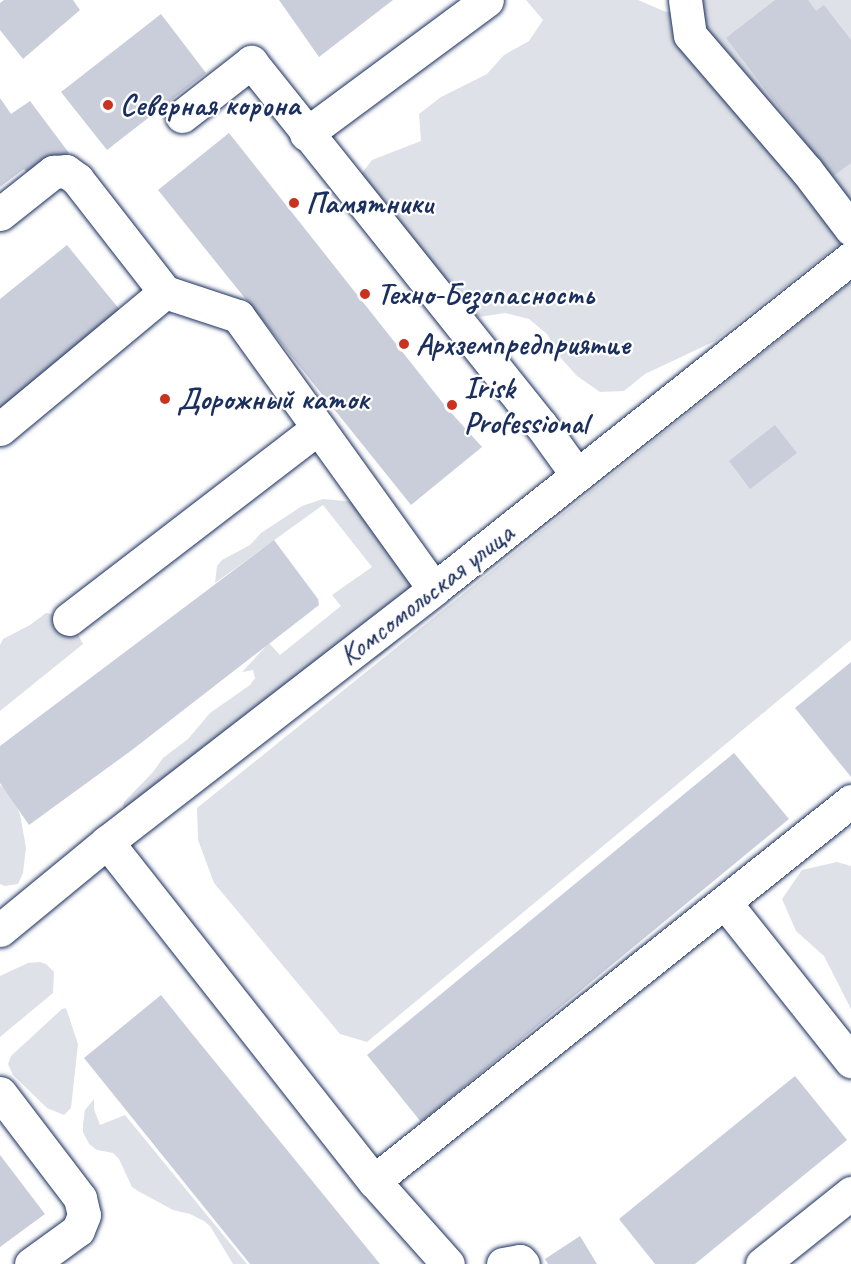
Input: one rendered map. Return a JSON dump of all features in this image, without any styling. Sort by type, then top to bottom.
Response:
[{"type":"street","points":[[306,134],[487,0]]},
{"type":"street","points":[[685,0],[690,35],[807,171],[851,229]]},
{"type":"street","points":[[182,116],[251,62],[306,134],[541,425],[577,475]]},
{"type":"street","points":[[0,214],[53,172],[66,171],[77,179],[165,292],[238,316],[434,589]]},
{"type":"street","name":"Комсомольская улица","points":[[0,930],[107,842],[434,589],[851,258]]},
{"type":"street","points":[[0,429],[165,292]]},
{"type":"street","points":[[69,619],[318,428]]},
{"type":"street","points":[[374,1181],[726,904],[851,801]]},
{"type":"street","points":[[107,842],[374,1181],[448,1264]]},
{"type":"street","points":[[726,904],[851,1061]]},
{"type":"street","points":[[0,1093],[80,1197],[84,1215],[78,1230],[31,1264]]},
{"type":"street","points":[[762,1264],[851,1192]]},
{"type":"street","points":[[503,1264],[520,1261],[523,1264]]},
{"type":"shaded area","points":[[526,0],[638,0],[666,12],[693,7],[696,0],[851,0],[851,235],[715,341],[645,374],[624,391],[600,392],[577,376],[560,357],[547,334],[529,319],[505,313],[479,317],[456,305],[356,181],[372,160],[421,141],[419,114],[441,97],[487,74],[504,55],[529,41],[543,20]]},
{"type":"shaded area","points":[[851,282],[851,640],[367,1042],[340,1034],[214,883],[198,840],[197,808]]},
{"type":"shaded area","points":[[323,499],[366,503],[415,549],[407,626],[396,642],[380,656],[353,670],[121,818],[124,802],[153,772],[163,758],[188,739],[210,713],[250,685],[255,678],[253,670],[242,672],[269,643],[280,655],[341,606],[332,595],[372,567],[323,505],[215,583],[217,566],[222,560],[250,545],[261,533],[302,506]]},
{"type":"shaded area","points":[[46,613],[56,615],[73,625],[83,644],[0,711],[0,645],[3,639],[30,625]]},
{"type":"shaded area","points":[[0,785],[11,793],[20,814],[26,848],[23,873],[18,884],[5,886],[0,884]]},
{"type":"shaded area","points":[[837,862],[851,866],[851,1009],[824,956],[796,931],[782,899],[802,870]]},
{"type":"shaded area","points":[[28,963],[46,964],[54,972],[53,993],[0,1037],[0,976]]},
{"type":"shaded area","points":[[66,1008],[78,1044],[71,1108],[64,1115],[47,1108],[13,1075],[8,1064],[11,1056],[62,1009]]},
{"type":"shaded area","points":[[94,1099],[94,1109],[100,1125],[125,1115],[247,1264],[233,1264],[210,1226],[204,1221],[190,1214],[173,1210],[132,1187],[119,1159],[113,1153],[97,1150],[89,1144],[83,1132],[83,1124],[85,1110]]},
{"type":"building","points":[[4,0],[73,0],[80,10],[23,59],[0,30],[0,3]]},
{"type":"building","points":[[279,0],[393,0],[319,57]]},
{"type":"building","points":[[775,0],[808,0],[816,11],[824,5],[851,40],[851,163],[832,177],[726,38]]},
{"type":"building","points":[[161,14],[206,73],[107,150],[61,92]]},
{"type":"building","points":[[0,98],[11,114],[30,101],[69,153],[33,180],[24,169],[0,187]]},
{"type":"building","points":[[229,133],[446,407],[482,447],[411,505],[158,190]]},
{"type":"building","points":[[67,245],[124,315],[0,411],[0,299]]},
{"type":"building","points":[[775,425],[797,453],[750,489],[729,461]]},
{"type":"building","points":[[274,540],[318,599],[319,605],[132,750],[29,825],[0,783],[0,746]]},
{"type":"building","points":[[851,662],[851,777],[795,708]]},
{"type":"building","points":[[734,753],[789,819],[421,1122],[367,1055]]},
{"type":"building","points":[[161,995],[380,1264],[250,1264],[84,1058]]},
{"type":"building","points":[[795,1076],[847,1140],[695,1264],[655,1264],[619,1219]]},
{"type":"building","points":[[0,1155],[45,1214],[0,1247]]},
{"type":"building","points":[[580,1236],[597,1264],[548,1264],[545,1259]]},
{"type":"place","name":"Северная корона","points":[[108,105]]},
{"type":"place","name":"Памятники","points":[[294,203]]},
{"type":"place","name":"Техно-Безопасность","points":[[365,294]]},
{"type":"place","name":"Архземпредприятие","points":[[404,344]]},
{"type":"place","name":"Дорожный каток","points":[[165,399]]},
{"type":"place","name":"Irisk Professional","points":[[452,405]]}]
